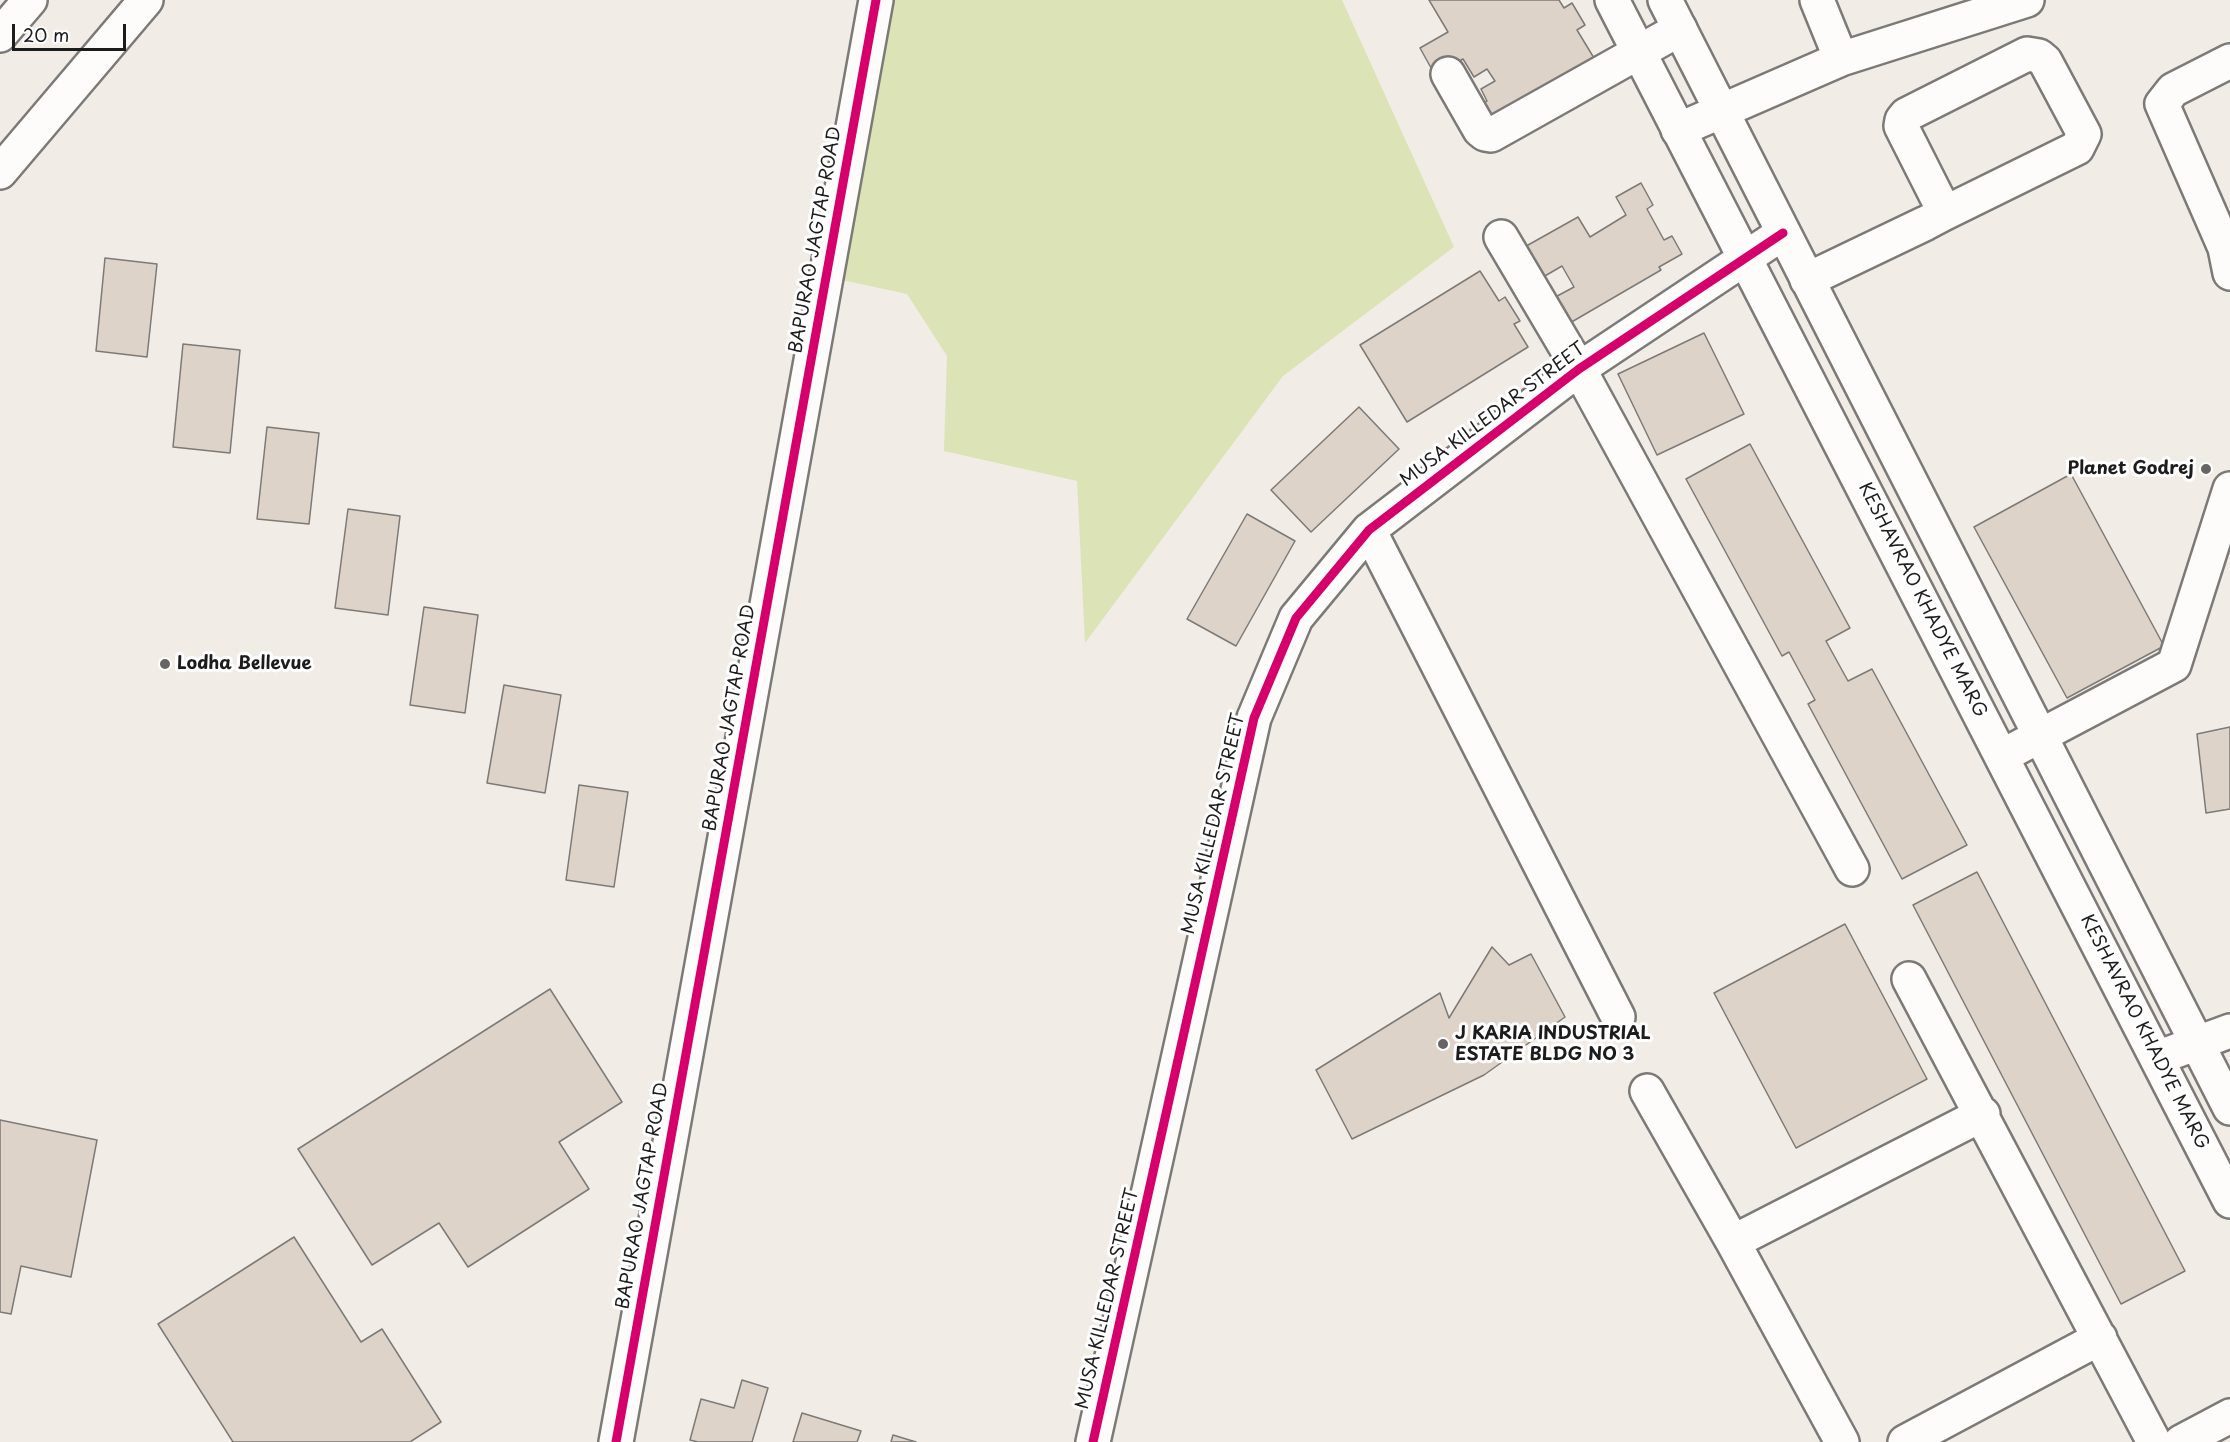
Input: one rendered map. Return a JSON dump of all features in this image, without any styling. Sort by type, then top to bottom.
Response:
[{"type":"street","points":[[0,34],[30,0]]},
{"type":"street","points":[[0,172],[146,0]]},
{"type":"street","name":"BAPURAO JAGTAP ROAD","points":[[616,1442],[876,0]]},
{"type":"street","name":"KESHAVRAO KHADYE MARG","points":[[1612,0],[2230,1201]]},
{"type":"street","points":[[1665,0],[2230,1108]]},
{"type":"street","points":[[1817,0],[1841,59]]},
{"type":"street","points":[[1678,130],[1841,59],[2027,0]]},
{"type":"street","points":[[1448,74],[1480,130],[1491,135],[1680,29]]},
{"type":"street","points":[[1807,280],[1945,213],[2077,148],[2084,134],[2045,61],[2039,56],[2026,54],[1906,115],[1902,120],[1901,126],[1945,213]]},
{"type":"street","points":[[2230,61],[2173,90],[2162,104],[2225,248],[2230,273]]},
{"type":"street","name":"MUSA KILLEDAR STREET","points":[[1093,1442],[1254,718],[1296,618],[1369,530],[1579,369],[1783,233]]},
{"type":"street","points":[[1501,237],[1579,369],[1852,869]]},
{"type":"street","points":[[2002,756],[2174,665],[2230,489]]},
{"type":"street","points":[[1369,530],[1618,1017]]},
{"type":"street","points":[[1909,979],[1983,1114],[2154,1442]]},
{"type":"street","points":[[2157,1058],[2230,1031]]},
{"type":"street","points":[[1647,1091],[1733,1242],[1842,1442]]},
{"type":"street","points":[[1733,1242],[1983,1114]]},
{"type":"street","points":[[1905,1442],[2100,1338]]},
{"type":"street","points":[[2181,1442],[2230,1416]]},
{"type":"green space","points":[[877,0],[1342,0],[1454,247],[1283,376],[1085,643],[1077,481],[944,451],[947,356],[907,294],[828,277]]},
{"type":"building","points":[[1429,0],[1559,0],[1564,8],[1572,3],[1585,25],[1577,30],[1597,63],[1491,125],[1479,105],[1487,101],[1481,89],[1495,81],[1487,69],[1474,77],[1463,59],[1435,75],[1420,48],[1448,32]]},
{"type":"building","points":[[1641,183],[1653,205],[1647,209],[1664,240],[1672,236],[1682,254],[1659,267],[1661,270],[1563,327],[1548,301],[1574,287],[1562,266],[1538,280],[1521,249],[1578,217],[1590,237],[1626,215],[1616,197]]},
{"type":"building","points":[[105,258],[157,264],[147,357],[96,351]]},
{"type":"building","points":[[1480,271],[1499,301],[1505,297],[1520,321],[1514,324],[1528,347],[1407,422],[1360,345]]},
{"type":"building","points":[[1704,333],[1744,414],[1657,455],[1618,374]]},
{"type":"building","points":[[183,344],[240,350],[230,453],[173,447]]},
{"type":"building","points":[[1359,407],[1399,449],[1311,532],[1271,490]]},
{"type":"building","points":[[267,427],[319,433],[309,524],[257,519]]},
{"type":"building","points":[[1750,444],[1850,628],[1826,641],[1848,681],[1872,669],[1967,845],[1902,879],[1808,704],[1815,700],[1789,652],[1782,656],[1686,479]]},
{"type":"building","points":[[2071,474],[2164,646],[2067,698],[1974,527]]},
{"type":"building","points":[[348,509],[400,516],[388,615],[335,608]]},
{"type":"building","points":[[1247,514],[1295,541],[1236,646],[1187,619]]},
{"type":"building","points":[[424,607],[478,615],[465,713],[410,705]]},
{"type":"building","points":[[504,685],[561,695],[545,793],[487,783]]},
{"type":"building","points":[[2230,727],[2230,809],[2206,813],[2197,734]]},
{"type":"building","points":[[579,785],[628,792],[614,887],[566,880]]},
{"type":"building","points":[[1977,872],[2185,1271],[2121,1304],[1913,905]]},
{"type":"building","points":[[1845,924],[1927,1079],[1796,1148],[1714,993]]},
{"type":"building","name":"J KARIA INDUSTRIAL ESTATE BLDG NO 3","points":[[1492,947],[1509,965],[1531,954],[1565,1017],[1484,1075],[1352,1139],[1316,1070],[1440,993],[1449,1018]]},
{"type":"building","points":[[550,989],[622,1102],[559,1142],[589,1189],[468,1267],[439,1223],[372,1265],[298,1149]]},
{"type":"building","points":[[0,1120],[97,1140],[71,1277],[21,1266],[11,1314],[0,1312]]},
{"type":"building","points":[[294,1237],[361,1342],[382,1329],[441,1422],[410,1442],[233,1442],[158,1324]]},
{"type":"building","points":[[742,1380],[768,1388],[752,1442],[690,1440],[701,1399],[734,1408]]},
{"type":"building","points":[[802,1413],[861,1431],[857,1442],[793,1442]]},
{"type":"building","points":[[893,1435],[916,1442],[891,1442]]},
{"type":"cycle path","points":[[616,1442],[876,0]]},
{"type":"cycle path","points":[[1093,1442],[1254,718],[1296,618],[1369,530],[1579,369],[1783,233]]},
{"type":"place","name":"Planet Godrej","points":[[2206,469]]},
{"type":"place","name":"Lodha Bellevue","points":[[165,664]]},
{"type":"place","name":"J KARIA INDUSTRIAL ESTATE BLDG NO 3","points":[[1443,1044]]}]
